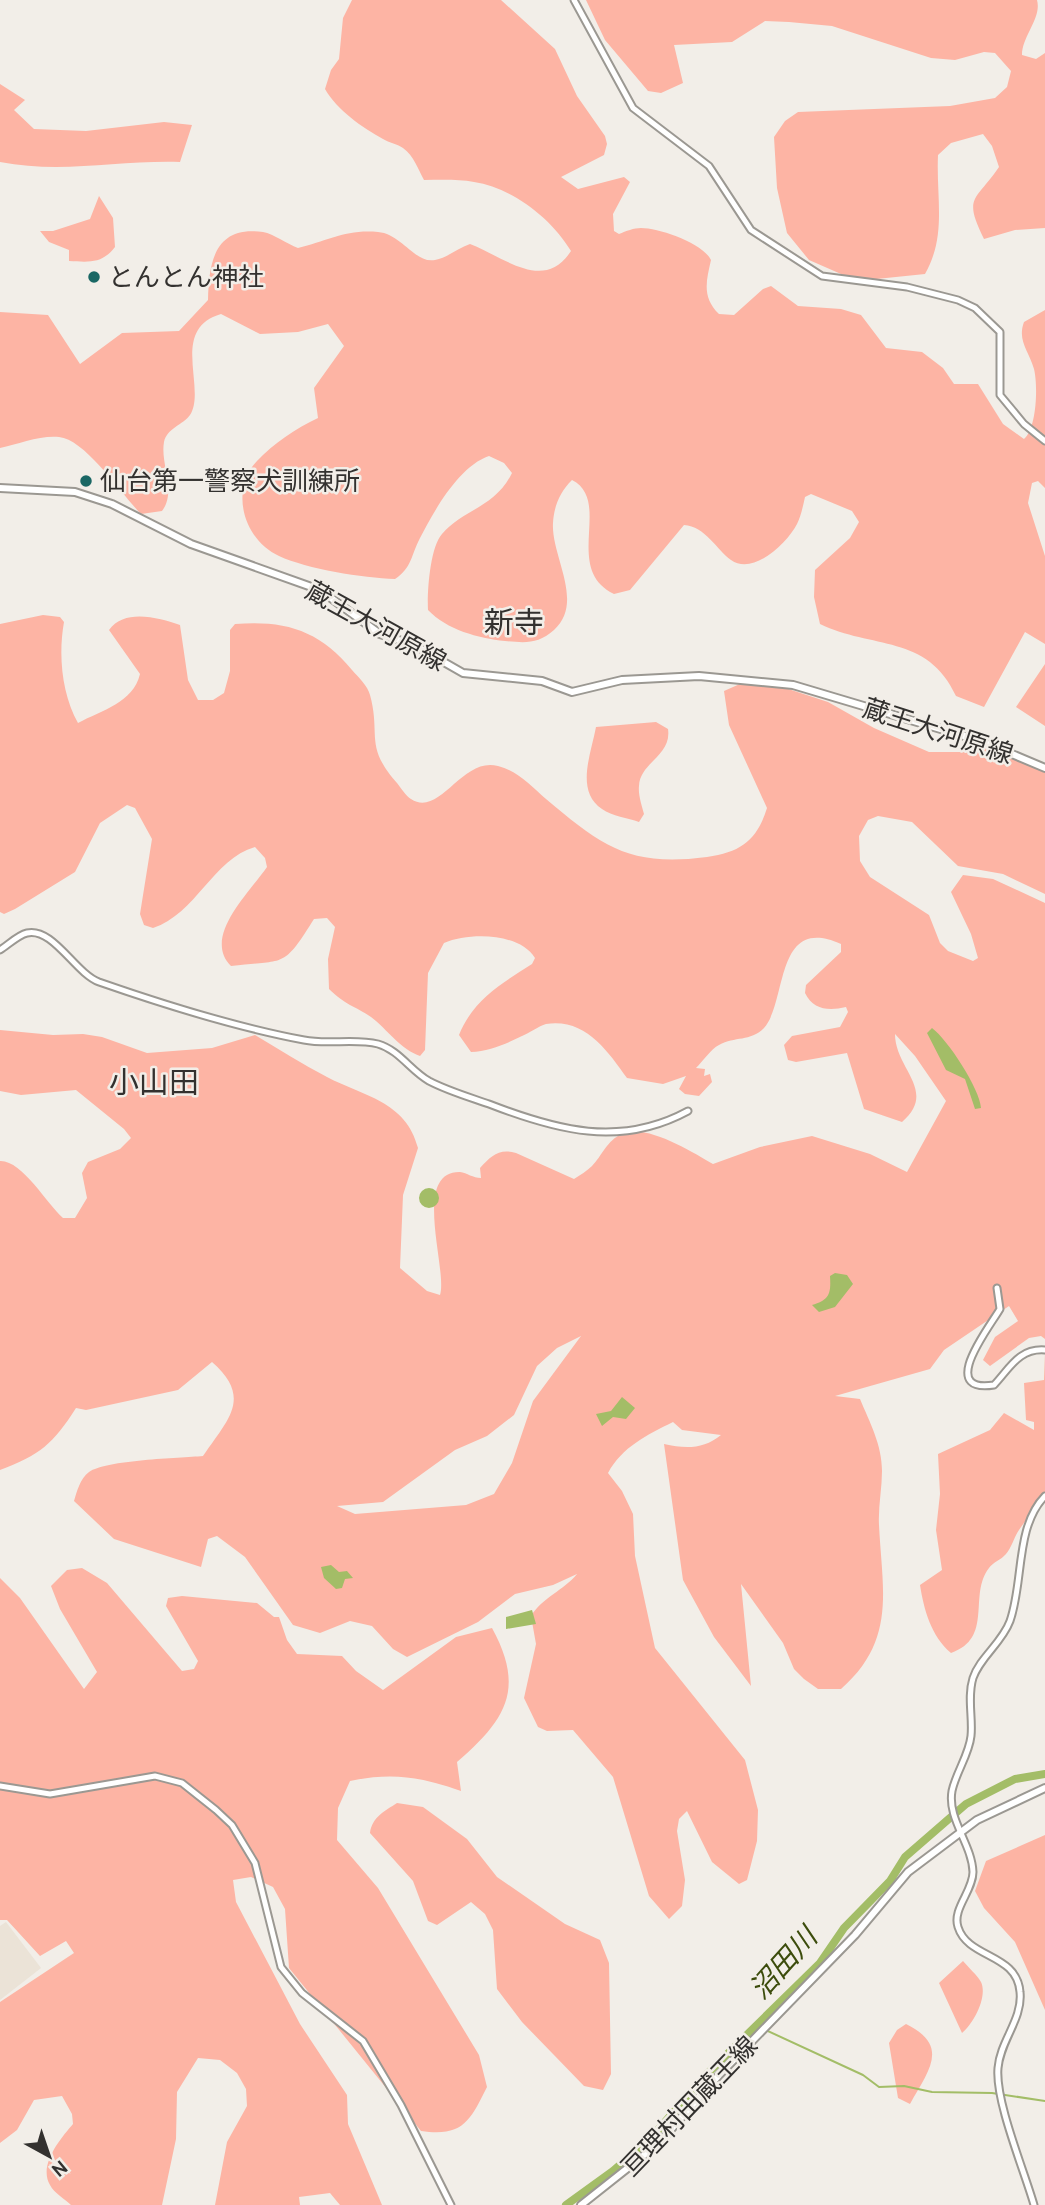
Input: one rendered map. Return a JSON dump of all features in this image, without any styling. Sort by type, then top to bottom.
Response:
[{"type":"main road","name":"蔵王大河原線","points":[[0,488],[75,492],[112,504],[191,544],[320,590],[380,634],[414,645],[463,673],[542,681],[572,692],[621,680],[699,676],[757,684],[793,685],[981,741],[1045,768]]},
{"type":"main road","name":"亘理村田蔵王線","points":[[581,2205],[658,2144],[719,2075],[855,1935],[899,1881],[961,1831],[1008,1803],[1045,1788]]},
{"type":"street","points":[[574,0],[633,108],[709,166],[741,218],[757,235],[822,276],[907,288],[958,300],[975,308],[998,329],[1002,346],[1000,395],[1024,424],[1045,441]]},
{"type":"street","points":[[0,950],[22,935],[34,933],[57,944],[77,968],[100,982],[243,1027],[306,1041],[380,1045],[432,1082],[564,1130],[602,1134],[637,1130],[667,1122],[688,1111]]},
{"type":"street","points":[[997,1288],[1000,1309],[974,1349],[968,1365],[972,1380],[980,1386],[994,1385],[1019,1356],[1029,1350],[1045,1350]]},
{"type":"street","points":[[1034,2205],[999,2091],[998,2067],[1018,2013],[1020,1991],[1010,1968],[969,1943],[958,1929],[956,1921],[973,1874],[971,1856],[952,1809],[952,1792],[971,1738],[974,1676],[1000,1641],[1009,1622],[1029,1518],[1045,1496]]},
{"type":"street","points":[[0,1786],[50,1794],[155,1776],[182,1783],[216,1810],[232,1825],[255,1863],[281,1967],[302,1993],[363,2041],[401,2105],[451,2205]]},
{"type":"shaded area","points":[[352,0],[501,0],[555,49],[577,96],[605,136],[607,144],[604,155],[561,177],[578,189],[624,177],[630,182],[613,214],[614,231],[619,234],[641,228],[649,229],[680,238],[699,248],[711,260],[707,282],[708,295],[719,314],[734,315],[763,289],[771,286],[798,306],[841,309],[861,315],[886,348],[922,352],[943,368],[954,384],[978,384],[1003,424],[1024,439],[1032,426],[1036,385],[1022,329],[1024,322],[1045,310],[1045,488],[1038,481],[1032,483],[1028,503],[1045,556],[1045,644],[1025,632],[984,707],[956,696],[944,676],[930,662],[914,653],[820,624],[814,597],[815,570],[850,538],[859,522],[852,511],[811,494],[805,497],[800,518],[793,531],[778,548],[760,560],[740,564],[731,560],[698,529],[684,525],[630,590],[614,594],[599,583],[591,569],[589,503],[583,490],[572,480],[558,500],[553,523],[567,593],[567,606],[563,619],[554,630],[531,642],[505,641],[474,635],[444,623],[428,610],[430,570],[438,540],[450,526],[497,494],[512,473],[504,463],[489,456],[468,469],[448,491],[426,527],[408,566],[395,579],[367,577],[304,565],[267,549],[249,527],[244,514],[244,486],[248,473],[264,454],[285,437],[318,418],[314,388],[344,346],[328,324],[298,332],[260,334],[221,314],[205,322],[197,332],[193,346],[194,404],[190,415],[168,433],[164,442],[168,495],[162,511],[141,514],[103,469],[69,440],[45,437],[0,448],[0,312],[48,315],[80,364],[122,333],[179,331],[208,300],[213,260],[224,241],[234,234],[247,231],[267,233],[298,248],[346,234],[378,232],[387,234],[428,260],[439,259],[470,244],[510,263],[536,271],[549,269],[560,263],[571,251],[542,216],[503,191],[468,181],[424,180],[407,151],[367,129],[336,104],[325,89],[331,70],[339,59],[343,18]]},
{"type":"shaded area","points":[[586,0],[1037,0],[1037,14],[1022,55],[1036,59],[1045,53],[1045,228],[1015,230],[984,239],[973,207],[978,194],[999,167],[992,146],[983,134],[951,143],[938,155],[938,231],[932,259],[925,274],[857,281],[809,260],[787,233],[777,188],[774,137],[785,121],[798,112],[950,106],[995,98],[1007,87],[1011,71],[995,53],[984,52],[955,60],[931,58],[832,26],[765,21],[732,42],[674,45],[683,83],[661,93],[648,91],[605,40]]},
{"type":"shaded area","points":[[0,84],[25,100],[14,110],[34,129],[86,131],[164,122],[192,125],[180,162],[45,167],[0,162]]},
{"type":"shaded area","points":[[99,196],[113,218],[115,247],[100,259],[69,261],[69,250],[49,242],[40,231],[53,231],[90,219]]},
{"type":"shaded area","points":[[43,615],[60,617],[64,622],[61,648],[63,674],[68,700],[78,723],[124,699],[136,684],[140,674],[109,630],[124,619],[143,617],[180,625],[188,680],[198,700],[213,700],[224,693],[230,671],[230,630],[235,624],[270,624],[300,630],[327,645],[340,656],[367,688],[373,709],[375,740],[380,759],[411,799],[422,803],[432,800],[473,770],[485,765],[498,766],[518,775],[566,816],[602,841],[637,856],[657,859],[707,857],[730,852],[753,836],[763,819],[767,808],[729,725],[724,691],[749,680],[773,684],[828,702],[874,728],[929,752],[973,752],[986,741],[1045,766],[1045,894],[1003,874],[958,866],[912,822],[878,816],[868,820],[859,836],[860,861],[870,877],[929,915],[940,943],[948,951],[973,961],[978,958],[971,934],[951,892],[963,875],[993,879],[1045,903],[1045,1339],[1041,1336],[1029,1338],[990,1366],[983,1360],[995,1337],[1018,1321],[1009,1306],[944,1350],[930,1369],[835,1396],[860,1399],[875,1434],[881,1461],[879,1518],[882,1613],[871,1652],[859,1671],[841,1689],[818,1689],[804,1679],[794,1669],[783,1643],[741,1584],[751,1686],[714,1637],[683,1580],[664,1444],[694,1447],[715,1440],[721,1435],[682,1430],[673,1422],[628,1449],[608,1473],[622,1491],[633,1514],[635,1556],[655,1648],[745,1760],[758,1810],[757,1841],[747,1880],[739,1884],[712,1862],[687,1811],[679,1819],[677,1831],[685,1880],[682,1906],[669,1919],[649,1896],[613,1777],[573,1730],[547,1731],[538,1727],[524,1698],[536,1644],[531,1616],[541,1604],[577,1574],[553,1585],[515,1594],[478,1622],[407,1657],[393,1649],[372,1626],[350,1621],[320,1633],[293,1625],[245,1557],[217,1536],[208,1539],[201,1567],[114,1539],[74,1501],[83,1478],[98,1468],[126,1462],[203,1456],[228,1419],[234,1398],[224,1375],[212,1362],[178,1390],[86,1410],[76,1408],[60,1431],[44,1447],[26,1459],[0,1470],[0,1161],[17,1168],[25,1175],[63,1218],[75,1218],[87,1198],[82,1173],[88,1162],[120,1149],[131,1138],[124,1129],[76,1090],[21,1095],[0,1091],[0,1030],[53,1035],[83,1034],[102,1037],[147,1053],[212,1048],[255,1035],[327,1077],[382,1102],[404,1120],[418,1148],[403,1195],[400,1268],[427,1291],[440,1295],[434,1204],[437,1187],[445,1176],[460,1172],[481,1178],[480,1168],[500,1152],[516,1153],[574,1179],[592,1166],[612,1140],[632,1132],[643,1132],[669,1140],[713,1164],[760,1147],[812,1136],[870,1154],[907,1172],[946,1101],[915,1056],[895,1034],[901,1058],[916,1090],[912,1111],[902,1122],[864,1109],[847,1053],[796,1062],[788,1060],[784,1045],[792,1036],[840,1027],[848,1012],[846,1007],[828,1009],[817,1006],[805,993],[806,985],[841,952],[841,944],[819,938],[804,941],[794,950],[764,1028],[748,1037],[719,1045],[696,1068],[705,1069],[704,1076],[710,1074],[712,1082],[699,1096],[685,1094],[679,1089],[686,1076],[663,1084],[627,1078],[594,1038],[560,1023],[546,1024],[504,1044],[471,1052],[459,1035],[472,1012],[489,994],[532,964],[535,958],[528,950],[506,939],[480,936],[444,943],[428,973],[425,1050],[420,1056],[400,1044],[371,1017],[329,989],[328,959],[335,927],[327,918],[314,919],[295,947],[281,959],[231,966],[223,954],[225,929],[231,915],[267,867],[265,858],[255,847],[240,853],[227,863],[168,921],[153,928],[144,925],[140,914],[152,839],[135,808],[127,805],[100,823],[75,872],[15,909],[4,914],[0,912],[0,624]],"holes":[[[581,1336],[533,1401],[512,1463],[494,1494],[466,1505],[355,1514],[337,1506],[383,1502],[455,1450],[487,1436],[514,1415],[537,1366],[557,1348]]]},
{"type":"shaded area","points":[[1045,664],[1045,726],[1016,707]]},
{"type":"shaded area","points":[[656,722],[668,729],[668,738],[661,753],[641,778],[639,793],[644,814],[639,822],[602,809],[589,792],[587,782],[596,727]]},
{"type":"shaded area","points":[[932,1028],[962,1065],[975,1089],[981,1108],[975,1109],[965,1079],[946,1070],[927,1033]]},
{"type":"shaded area","points":[[429,1188],[436,1191],[439,1198],[436,1205],[429,1208],[422,1205],[419,1198],[422,1191]]},
{"type":"shaded area","points":[[835,1273],[847,1275],[853,1284],[835,1307],[819,1312],[812,1305],[826,1298],[830,1276]]},
{"type":"shaded area","points":[[1045,1353],[1045,1501],[1022,1526],[1006,1554],[989,1568],[980,1591],[976,1627],[972,1637],[964,1646],[951,1653],[938,1639],[930,1622],[920,1585],[942,1570],[936,1530],[940,1494],[938,1454],[990,1430],[1004,1413],[1034,1430],[1034,1422],[1026,1420],[1024,1383],[1044,1380]]},
{"type":"shaded area","points":[[622,1397],[635,1408],[626,1419],[613,1417],[602,1426],[596,1414],[611,1411]]},
{"type":"shaded area","points":[[331,1565],[339,1572],[347,1571],[353,1578],[345,1579],[342,1588],[336,1589],[324,1578],[321,1567]]},
{"type":"shaded area","points":[[82,1568],[107,1583],[182,1671],[194,1669],[198,1661],[166,1606],[168,1598],[182,1596],[257,1603],[274,1617],[279,1617],[287,1640],[297,1654],[342,1656],[356,1671],[383,1690],[456,1637],[492,1628],[508,1669],[509,1687],[498,1717],[488,1732],[457,1762],[461,1791],[407,1777],[365,1778],[350,1781],[338,1808],[337,1840],[378,1888],[479,2055],[487,2087],[463,2124],[447,2131],[421,2131],[289,1968],[285,1909],[273,1887],[251,1877],[233,1880],[236,1902],[300,2024],[347,2095],[348,2124],[382,2205],[340,2205],[330,2193],[299,2197],[300,2205],[215,2205],[227,2142],[247,2106],[246,2089],[237,2073],[220,2060],[198,2058],[177,2092],[176,2139],[162,2205],[71,2205],[54,2191],[47,2177],[49,2161],[57,2144],[73,2124],[72,2114],[62,2096],[34,2100],[17,2130],[0,2143],[0,2002],[74,1953],[66,1941],[40,1956],[7,1920],[0,1920],[0,1578],[20,1598],[84,1689],[97,1672],[60,1609],[51,1586],[67,1570]]},
{"type":"shaded area","points":[[532,1610],[536,1624],[506,1629],[506,1617]]},
{"type":"shaded area","points":[[397,1803],[423,1807],[467,1839],[497,1877],[565,1924],[600,1940],[609,1963],[611,2074],[603,2090],[584,2086],[522,2022],[497,1989],[493,1930],[485,1914],[471,1902],[437,1925],[428,1921],[413,1881],[370,1833],[376,1819]]},
{"type":"shaded area","points":[[1045,1835],[1045,2010],[1015,1942],[984,1908],[975,1891],[986,1861]]},
{"type":"shaded area","points":[[6,1922],[41,1968],[0,2000],[0,1926]]},
{"type":"shaded area","points":[[963,1961],[981,1982],[983,1995],[971,2023],[962,2033],[939,1983]]},
{"type":"shaded area","points":[[906,2024],[920,2032],[932,2050],[929,2070],[910,2104],[898,2098],[889,2043],[897,2030]]},
{"type":"waterway","name":"沼田川","points":[[566,2205],[613,2171],[651,2138],[708,2073],[820,1963],[844,1928],[890,1881],[905,1857],[966,1804],[1015,1779],[1045,1774]]},
{"type":"waterway","points":[[757,2026],[863,2075],[879,2087],[904,2086],[932,2092],[992,2093],[1045,2101]]},
{"type":"place","name":"とんとん神社","points":[[94,277]]},
{"type":"place","name":"仙台第一警察犬訓練所","points":[[86,481]]},
{"type":"district","name":"新寺","points":[[514,622]]},
{"type":"district","name":"小山田","points":[[154,1082]]}]
